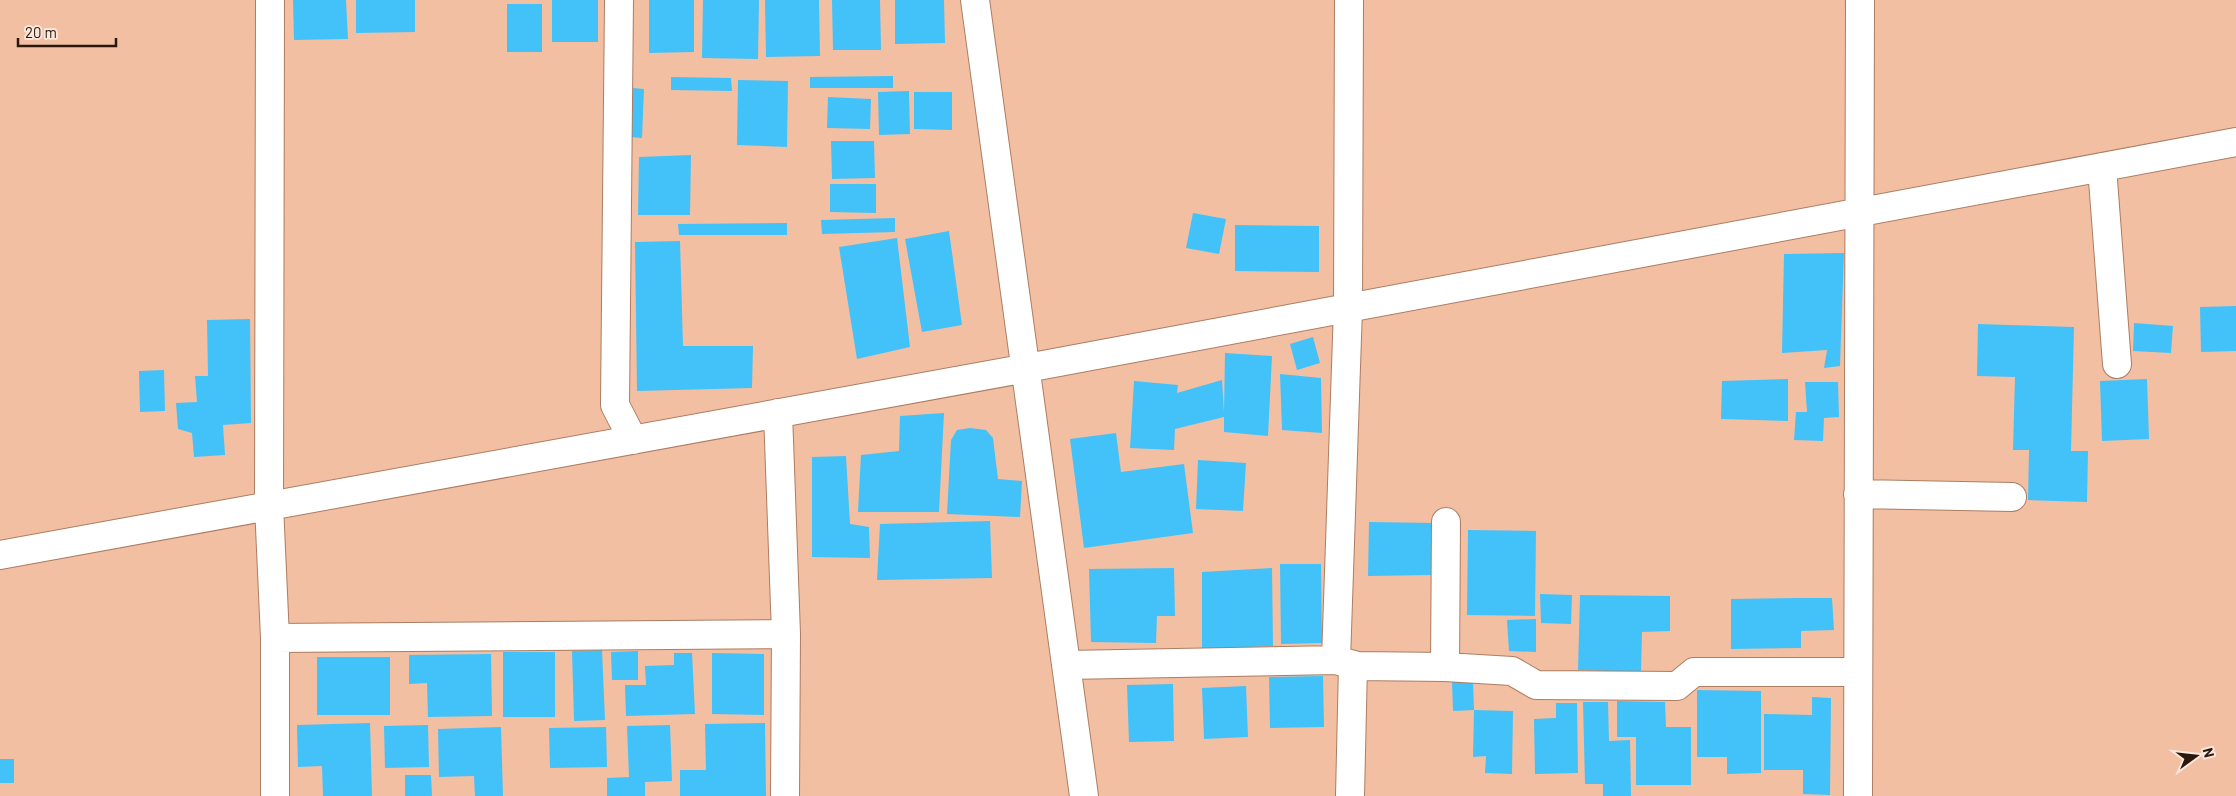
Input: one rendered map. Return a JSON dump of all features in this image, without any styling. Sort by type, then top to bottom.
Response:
[{"type":"street","points":[[270,0],[269,504],[276,638],[275,796]]},
{"type":"street","points":[[619,0],[615,405],[633,440]]},
{"type":"street","points":[[974,0],[1027,368],[1084,796]]},
{"type":"street","points":[[1349,0],[1345,662],[1350,796]]},
{"type":"street","points":[[1858,796],[1860,0]]},
{"type":"street","points":[[0,555],[269,504],[1027,368],[2236,142]]},
{"type":"street","points":[[2102,167],[2117,364]]},
{"type":"street","points":[[778,413],[786,634],[784,796]]},
{"type":"street","points":[[1858,494],[2012,496]]},
{"type":"street","points":[[1445,667],[1446,522]]},
{"type":"street","points":[[276,638],[786,634]]},
{"type":"street","points":[[1066,664],[1345,662],[1512,671],[1536,685],[1677,686],[1694,672],[1858,672]]},
{"type":"building","points":[[293,0],[346,0],[348,39],[294,40]]},
{"type":"building","points":[[356,0],[415,0],[415,32],[356,33]]},
{"type":"building","points":[[552,0],[598,0],[598,42],[552,42]]},
{"type":"building","points":[[649,0],[694,0],[694,52],[649,53]]},
{"type":"building","points":[[703,0],[759,0],[758,59],[702,58]]},
{"type":"building","points":[[765,0],[819,0],[820,56],[766,57]]},
{"type":"building","points":[[832,0],[880,0],[881,50],[833,50]]},
{"type":"building","points":[[895,0],[944,0],[945,43],[895,44]]},
{"type":"building","points":[[507,4],[542,4],[542,52],[507,52]]},
{"type":"building","points":[[893,76],[893,88],[810,88],[810,77]]},
{"type":"building","points":[[671,77],[731,78],[732,91],[671,90]]},
{"type":"building","points":[[738,80],[788,81],[787,147],[737,145]]},
{"type":"building","points":[[632,88],[644,89],[642,138],[630,137]]},
{"type":"building","points":[[909,91],[910,134],[879,135],[878,92]]},
{"type":"building","points":[[914,92],[952,92],[952,130],[914,129]]},
{"type":"building","points":[[828,97],[871,99],[870,129],[827,128]]},
{"type":"building","points":[[831,141],[874,141],[875,178],[832,179]]},
{"type":"building","points":[[691,155],[690,215],[638,215],[639,157]]},
{"type":"building","points":[[830,184],[876,184],[876,213],[830,212]]},
{"type":"building","points":[[1193,213],[1226,219],[1219,254],[1186,248]]},
{"type":"building","points":[[895,218],[895,232],[822,234],[821,220]]},
{"type":"building","points":[[787,223],[787,235],[679,235],[678,224]]},
{"type":"building","points":[[1235,225],[1319,226],[1319,272],[1235,271]]},
{"type":"building","points":[[949,231],[962,325],[922,332],[905,239]]},
{"type":"building","points":[[897,238],[910,347],[857,359],[839,247]]},
{"type":"building","points":[[680,241],[683,346],[753,346],[752,388],[637,391],[635,242]]},
{"type":"building","points":[[1844,253],[1840,366],[1824,368],[1827,350],[1782,353],[1784,254]]},
{"type":"building","points":[[2236,306],[2236,351],[2201,352],[2200,307]]},
{"type":"building","points":[[250,319],[251,423],[223,425],[225,455],[194,457],[192,433],[178,429],[176,403],[197,402],[195,376],[208,376],[207,320]]},
{"type":"building","points":[[2134,323],[2173,326],[2171,353],[2133,351]]},
{"type":"building","points":[[1978,324],[2074,327],[2071,451],[2088,451],[2087,502],[2028,500],[2029,450],[2013,450],[2015,377],[1977,376]]},
{"type":"building","points":[[1313,337],[1320,363],[1297,370],[1290,344]]},
{"type":"building","points":[[1225,353],[1272,356],[1268,436],[1224,432],[1224,417],[1175,429],[1174,450],[1130,448],[1134,381],[1178,385],[1177,393],[1222,380],[1224,412]]},
{"type":"building","points":[[164,370],[165,411],[140,412],[139,371]]},
{"type":"building","points":[[1280,374],[1321,378],[1322,433],[1282,430]]},
{"type":"building","points":[[1788,379],[1788,421],[1721,419],[1722,381]]},
{"type":"building","points":[[2147,379],[2149,439],[2102,441],[2100,381]]},
{"type":"building","points":[[1805,382],[1838,382],[1839,417],[1824,418],[1823,441],[1794,440],[1796,412],[1807,412]]},
{"type":"building","points":[[944,413],[939,512],[858,512],[861,455],[899,451],[900,416]]},
{"type":"building","points":[[970,428],[986,430],[993,438],[998,479],[1022,481],[1020,517],[947,514],[951,440],[957,430]]},
{"type":"building","points":[[1116,433],[1121,472],[1184,464],[1193,533],[1084,548],[1070,439]]},
{"type":"building","points":[[846,456],[850,524],[869,527],[870,558],[812,557],[812,457]]},
{"type":"building","points":[[1198,460],[1246,463],[1243,511],[1196,509]]},
{"type":"building","points":[[990,521],[992,578],[877,580],[880,524]]},
{"type":"building","points":[[1369,522],[1433,523],[1431,575],[1368,576]]},
{"type":"building","points":[[1468,530],[1536,531],[1535,616],[1467,615]]},
{"type":"building","points":[[1280,564],[1321,564],[1322,643],[1281,644]]},
{"type":"building","points":[[1174,568],[1175,616],[1157,616],[1156,643],[1091,642],[1089,569]]},
{"type":"building","points":[[1272,568],[1273,646],[1202,649],[1202,572]]},
{"type":"building","points":[[1540,594],[1572,595],[1571,624],[1541,623]]},
{"type":"building","points":[[1580,595],[1670,596],[1670,631],[1642,632],[1641,672],[1578,670]]},
{"type":"building","points":[[1832,598],[1834,630],[1801,631],[1801,648],[1731,649],[1731,599]]},
{"type":"building","points":[[1536,619],[1536,652],[1509,651],[1507,620]]},
{"type":"building","points":[[602,650],[605,720],[574,721],[572,651]]},
{"type":"building","points":[[638,651],[638,680],[612,680],[611,652]]},
{"type":"building","points":[[503,652],[555,652],[555,717],[503,717]]},
{"type":"building","points":[[674,653],[692,653],[695,714],[626,716],[625,685],[646,685],[645,666],[674,665]]},
{"type":"building","points":[[712,653],[764,654],[764,715],[712,714]]},
{"type":"building","points":[[491,654],[492,716],[428,717],[427,683],[409,684],[409,655]]},
{"type":"building","points":[[317,657],[390,657],[390,715],[317,715]]},
{"type":"building","points":[[1323,676],[1324,727],[1270,728],[1269,677]]},
{"type":"building","points":[[1452,682],[1473,682],[1474,710],[1453,711]]},
{"type":"building","points":[[1173,684],[1174,741],[1129,742],[1127,685]]},
{"type":"building","points":[[1246,686],[1248,737],[1204,739],[1202,688]]},
{"type":"building","points":[[1697,690],[1761,691],[1761,773],[1727,774],[1727,757],[1697,757]]},
{"type":"building","points":[[1812,697],[1831,698],[1830,795],[1803,794],[1803,770],[1764,770],[1764,714],[1812,715]]},
{"type":"building","points":[[1617,701],[1665,702],[1666,727],[1691,727],[1691,785],[1636,785],[1636,737],[1617,737]]},
{"type":"building","points":[[1583,702],[1608,702],[1609,741],[1630,740],[1631,796],[1603,796],[1603,784],[1585,784]]},
{"type":"building","points":[[1556,703],[1577,703],[1578,773],[1535,774],[1534,719],[1556,718]]},
{"type":"building","points":[[1474,710],[1513,711],[1512,774],[1485,773],[1486,756],[1473,757]]},
{"type":"building","points":[[370,723],[372,796],[323,796],[322,766],[298,767],[297,725]]},
{"type":"building","points":[[765,723],[766,796],[680,796],[680,770],[706,770],[705,724]]},
{"type":"building","points":[[428,725],[429,767],[385,768],[384,726]]},
{"type":"building","points":[[670,725],[672,781],[645,782],[645,796],[607,796],[607,778],[629,777],[627,726]]},
{"type":"building","points":[[501,727],[503,796],[475,796],[474,776],[439,777],[438,729]]},
{"type":"building","points":[[606,727],[607,767],[550,768],[549,728]]},
{"type":"building","points":[[0,759],[14,759],[14,783],[0,783]]},
{"type":"building","points":[[405,775],[431,775],[432,796],[405,796]]}]
